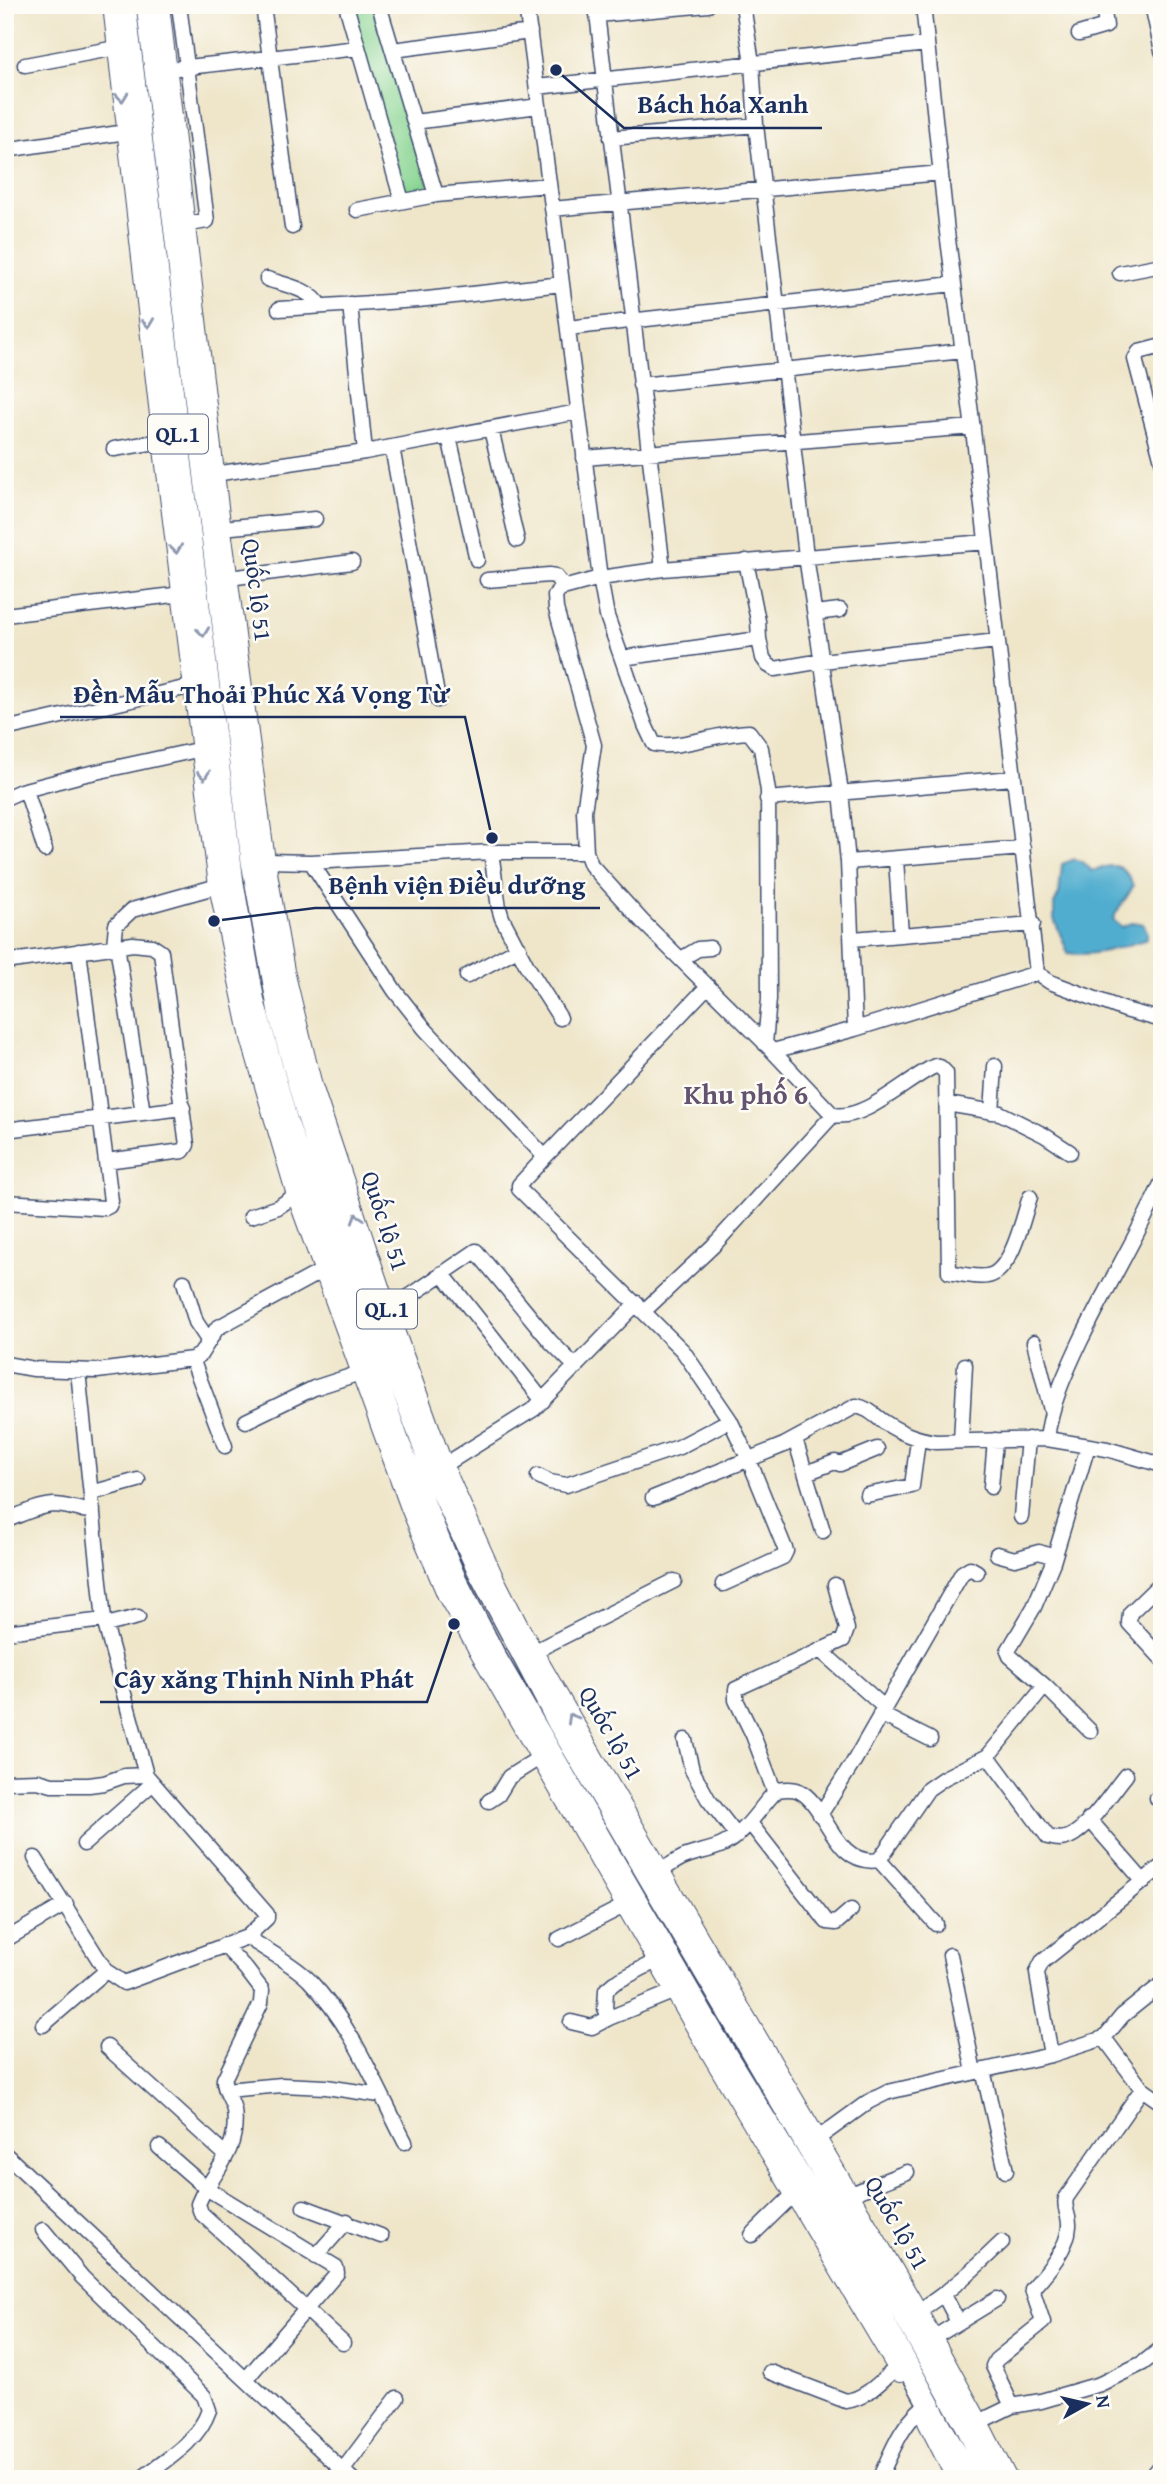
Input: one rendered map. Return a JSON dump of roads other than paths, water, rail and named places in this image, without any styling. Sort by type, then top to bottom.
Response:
[{"type":"highway","name":"Quốc lộ 51","points":[[125,5],[141,205],[209,747],[241,862]]},
{"type":"highway","name":"Quốc lộ 51","points":[[147,5],[168,188],[211,475],[247,967],[287,1122],[346,1263],[438,1469],[478,1570],[529,1654],[559,1724],[653,1870],[779,2087],[966,2426],[992,2479]]},
{"type":"highway","name":"Quốc lộ 51","points":[[346,1263],[381,1412],[399,1443],[464,1597],[736,2084],[775,2148],[839,2240],[952,2456],[970,2479]]},
{"type":"main road","name":"Quốc lộ 51","points":[[112,5],[126,132],[141,205],[162,441],[190,593]]},
{"type":"main road","name":"Quốc lộ 51","points":[[160,5],[211,475],[229,578],[241,862],[285,971],[346,1263],[360,1373],[381,1412],[410,1508],[447,1596],[539,1758],[632,1902],[675,1991],[736,2084]]},
{"type":"main road","name":"Quốc lộ 51","points":[[241,862],[218,886],[250,1038],[296,1195],[346,1263],[388,1311],[438,1469]]},
{"type":"main road","name":"Quốc lộ 51","points":[[779,2087],[817,2139],[851,2194],[979,2421],[1008,2479]]},
{"type":"main road","name":"Quốc lộ 51","points":[[775,2148],[794,2194],[921,2409],[952,2456],[956,2479]]},
{"type":"street","points":[[179,5],[207,221],[185,225]]},
{"type":"street","points":[[263,5],[292,227]]},
{"type":"street","points":[[346,5],[402,201]]},
{"type":"street","points":[[379,5],[436,195]]},
{"type":"street","points":[[526,5],[607,616],[645,726],[654,744],[675,745],[749,732],[761,748],[767,799],[769,1047]]},
{"type":"street","points":[[663,569],[597,10],[708,5]]},
{"type":"street","points":[[743,5],[752,63],[756,125],[806,556],[841,792],[853,939],[855,1029]]},
{"type":"street","points":[[923,5],[953,284],[973,427],[1037,973]]},
{"type":"street","points":[[1079,34],[1106,26],[1103,5]]},
{"type":"street","points":[[1152,5],[1162,51]]},
{"type":"street","points":[[393,50],[530,32]]},
{"type":"street","points":[[537,87],[927,44]]},
{"type":"street","points":[[25,65],[116,48]]},
{"type":"street","points":[[167,69],[359,48]]},
{"type":"street","points":[[414,122],[539,106]]},
{"type":"street","points":[[611,138],[756,125]]},
{"type":"street","points":[[5,150],[126,132]]},
{"type":"street","points":[[552,209],[941,173]]},
{"type":"street","points":[[357,210],[436,195],[549,185]]},
{"type":"street","points":[[1120,273],[1162,265]]},
{"type":"street","points":[[268,279],[302,291],[318,301],[320,306]]},
{"type":"street","points":[[279,309],[418,300],[562,284]]},
{"type":"street","points":[[568,328],[953,284]]},
{"type":"street","points":[[350,304],[365,452]]},
{"type":"street","points":[[1162,346],[1139,352],[1135,359],[1162,461]]},
{"type":"street","points":[[640,385],[963,351]]},
{"type":"street","points":[[211,475],[365,452],[578,412]]},
{"type":"street","points":[[584,458],[973,427]]},
{"type":"street","points":[[491,429],[517,540]]},
{"type":"street","points":[[449,437],[477,560]]},
{"type":"street","points":[[114,449],[162,441]]},
{"type":"street","points":[[392,447],[438,700]]},
{"type":"street","points":[[222,528],[315,519]]},
{"type":"street","points":[[985,542],[663,569],[600,578],[564,587],[559,589],[555,596],[556,609],[594,746],[584,811],[586,852],[595,869],[642,921],[769,1047],[833,1115],[845,1117],[862,1110],[935,1066],[946,1073],[949,1272],[988,1277],[1001,1270],[1011,1253],[1030,1197]]},
{"type":"street","points":[[746,561],[763,658],[775,668],[996,641]]},
{"type":"street","points":[[229,578],[352,562]]},
{"type":"street","points":[[487,580],[549,575],[555,576],[564,587]]},
{"type":"street","points":[[5,615],[190,593]]},
{"type":"street","points":[[815,613],[840,610]]},
{"type":"street","points":[[622,658],[759,639]]},
{"type":"street","points":[[5,729],[201,684]]},
{"type":"street","points":[[5,798],[26,790],[209,747]]},
{"type":"street","points":[[767,799],[1013,778]]},
{"type":"street","points":[[26,790],[45,850]]},
{"type":"street","points":[[848,862],[1023,848]]},
{"type":"street","points":[[241,862],[311,862],[491,852],[586,852]]},
{"type":"street","points":[[491,852],[499,908],[519,948],[561,1018]]},
{"type":"street","points":[[895,859],[901,935]]},
{"type":"street","points":[[311,862],[410,1010],[485,1095],[545,1157]]},
{"type":"street","points":[[143,1113],[116,945],[116,925],[132,911],[218,886]]},
{"type":"street","points":[[853,939],[1033,924]]},
{"type":"street","points":[[5,962],[116,945],[145,944],[161,953],[187,1144],[183,1151],[106,1161]]},
{"type":"street","points":[[681,959],[698,949],[710,947]]},
{"type":"street","points":[[467,976],[519,948]]},
{"type":"street","points":[[5,1202],[106,1208],[111,1201],[79,951]]},
{"type":"street","points":[[769,1047],[855,1029],[1037,973]]},
{"type":"street","points":[[1037,973],[1050,982],[1125,1010],[1162,1020]]},
{"type":"street","points":[[708,986],[519,1185],[519,1191],[641,1307],[683,1351],[730,1420],[786,1551],[783,1557],[723,1584]]},
{"type":"street","points":[[992,1112],[995,1066]]},
{"type":"street","points":[[947,1104],[1000,1113],[1044,1135],[1070,1152]]},
{"type":"street","points":[[5,1130],[183,1108]]},
{"type":"street","points":[[438,1469],[515,1422],[543,1401],[641,1307],[713,1246],[833,1115]]},
{"type":"street","points":[[1048,1439],[1051,1410],[1063,1378],[1162,1182]]},
{"type":"street","points":[[251,1216],[278,1207],[296,1195]]},
{"type":"street","points":[[388,1311],[476,1251],[550,1341],[576,1367]]},
{"type":"street","points":[[5,1364],[78,1371],[110,1370],[192,1359],[200,1355],[217,1328],[346,1263]]},
{"type":"street","points":[[442,1273],[543,1401]]},
{"type":"street","points":[[184,1282],[196,1322],[208,1340]]},
{"type":"street","points":[[1034,1342],[1051,1410]]},
{"type":"street","points":[[192,1359],[225,1446]]},
{"type":"street","points":[[961,1441],[965,1365]]},
{"type":"street","points":[[35,1857],[106,1971],[124,1983],[247,1937],[266,1921],[267,1914],[150,1779],[105,1623],[78,1371]]},
{"type":"street","points":[[246,1421],[314,1388],[360,1373]]},
{"type":"street","points":[[653,1498],[749,1460],[856,1406],[865,1408],[907,1436],[918,1440],[1048,1439],[1162,1465]]},
{"type":"street","points":[[538,1476],[566,1485],[679,1447],[730,1420]]},
{"type":"street","points":[[1021,1517],[1028,1438]]},
{"type":"street","points":[[795,1439],[823,1531]]},
{"type":"street","points":[[867,1495],[912,1486],[918,1440]]},
{"type":"street","points":[[991,1487],[995,1440]]},
{"type":"street","points":[[1088,1446],[1054,1557],[1034,1607],[1008,1651],[1010,1656],[1090,1731]]},
{"type":"street","points":[[806,1473],[835,1462],[840,1464],[877,1449]]},
{"type":"street","points":[[91,1493],[138,1480]]},
{"type":"street","points":[[5,1521],[38,1508],[55,1505],[75,1510],[93,1510]]},
{"type":"street","points":[[997,1554],[1015,1559],[1034,1552],[1054,1557]]},
{"type":"street","points":[[820,1815],[962,1573],[970,1568],[977,1572]]},
{"type":"street","points":[[529,1654],[674,1581]]},
{"type":"street","points":[[1162,1582],[1130,1613],[1128,1619],[1162,1660]]},
{"type":"street","points":[[775,1793],[757,1744],[736,1700],[736,1689],[843,1640],[847,1634],[835,1585]]},
{"type":"street","points":[[5,1632],[105,1623],[138,1617]]},
{"type":"street","points":[[820,1650],[882,1710],[930,1740]]},
{"type":"street","points":[[653,1870],[722,1846],[750,1823],[775,1793],[785,1789],[797,1789],[809,1797],[849,1853],[866,1862],[879,1860],[928,1789],[988,1756],[1045,1686]]},
{"type":"street","points":[[684,1740],[692,1770],[708,1799],[737,1836]]},
{"type":"street","points":[[988,1756],[1048,1837],[1059,1839],[1068,1838],[1081,1829],[1126,1775]]},
{"type":"street","points":[[489,1801],[498,1795],[509,1776],[539,1758]]},
{"type":"street","points":[[5,1782],[38,1781],[89,1785],[124,1776],[150,1779]]},
{"type":"street","points":[[84,1844],[150,1779]]},
{"type":"street","points":[[1089,1819],[1144,1882]]},
{"type":"street","points":[[750,1823],[827,1922],[836,1923],[851,1910]]},
{"type":"street","points":[[879,1860],[936,1924]]},
{"type":"street","points":[[1051,2055],[1037,1972],[1042,1962],[1162,1866]]},
{"type":"street","points":[[559,1939],[632,1902]]},
{"type":"street","points":[[5,1940],[65,1904]]},
{"type":"street","points":[[247,1937],[307,1978],[335,2011],[365,2061],[405,2141]]},
{"type":"street","points":[[224,1945],[262,1990],[261,2003],[224,2079],[226,2090],[233,2101],[236,2122],[233,2145],[198,2204],[201,2213],[343,2343]]},
{"type":"street","points":[[950,1955],[1006,2171]]},
{"type":"street","points":[[609,2018],[605,2008],[606,1990],[658,1960]]},
{"type":"street","points":[[43,2025],[106,1971]]},
{"type":"street","points":[[817,2139],[869,2102],[888,2092],[1051,2055],[1104,2038],[1122,2016],[1162,1984]]},
{"type":"street","points":[[571,2022],[592,2027],[675,1991]]},
{"type":"street","points":[[1104,2038],[1142,2089],[1162,2103]]},
{"type":"street","points":[[107,2047],[226,2155]]},
{"type":"street","points":[[226,2090],[282,2085],[326,2087],[380,2095]]},
{"type":"street","points":[[1012,2406],[993,2366],[996,2360],[1043,2322],[1032,2289],[1050,2269],[1066,2238],[1069,2228],[1064,2206],[1066,2198],[1142,2089]]},
{"type":"street","points":[[159,2147],[206,2188],[336,2267],[337,2273],[247,2378]]},
{"type":"street","points":[[5,2154],[347,2474],[397,2398]]},
{"type":"street","points":[[851,2194],[908,2172]]},
{"type":"street","points":[[752,2235],[794,2194]]},
{"type":"street","points":[[304,2207],[381,2236]]},
{"type":"street","points":[[316,2256],[346,2221]]},
{"type":"street","points":[[43,2230],[82,2277],[204,2396],[207,2403],[209,2410],[204,2424],[190,2441],[141,2479]]},
{"type":"street","points":[[918,2311],[965,2279],[1002,2242]]},
{"type":"street","points":[[944,2295],[958,2322]]},
{"type":"street","points":[[933,2338],[997,2299]]},
{"type":"street","points":[[979,2421],[1012,2406],[1041,2401],[1100,2384],[1143,2363],[1162,2348]]},
{"type":"street","points":[[770,2372],[846,2402],[856,2400],[897,2367]]},
{"type":"street","points":[[879,2479],[898,2439],[911,2418],[921,2409]]},
{"type":"street","points":[[1149,2479],[1162,2463]]},
{"type":"water","points":[[1075,859],[1092,871],[1117,866],[1126,872],[1133,886],[1113,920],[1122,927],[1134,922],[1143,924],[1147,939],[1098,952],[1068,953],[1054,919],[1054,904],[1059,894],[1062,864]]},
{"type":"place","name":"Bách hóa Xanh","points":[[556,70]]},
{"type":"place","name":"Đền Mẫu Thoải Phúc Xá Vọng Từ","points":[[492,838]]},
{"type":"place","name":"Bệnh viện Điều dưỡng","points":[[214,921]]},
{"type":"place","name":"Cây xăng Thịnh Ninh Phát","points":[[454,1624]]},
{"type":"district","name":"Khu phố 6","points":[[746,1094]]}]
